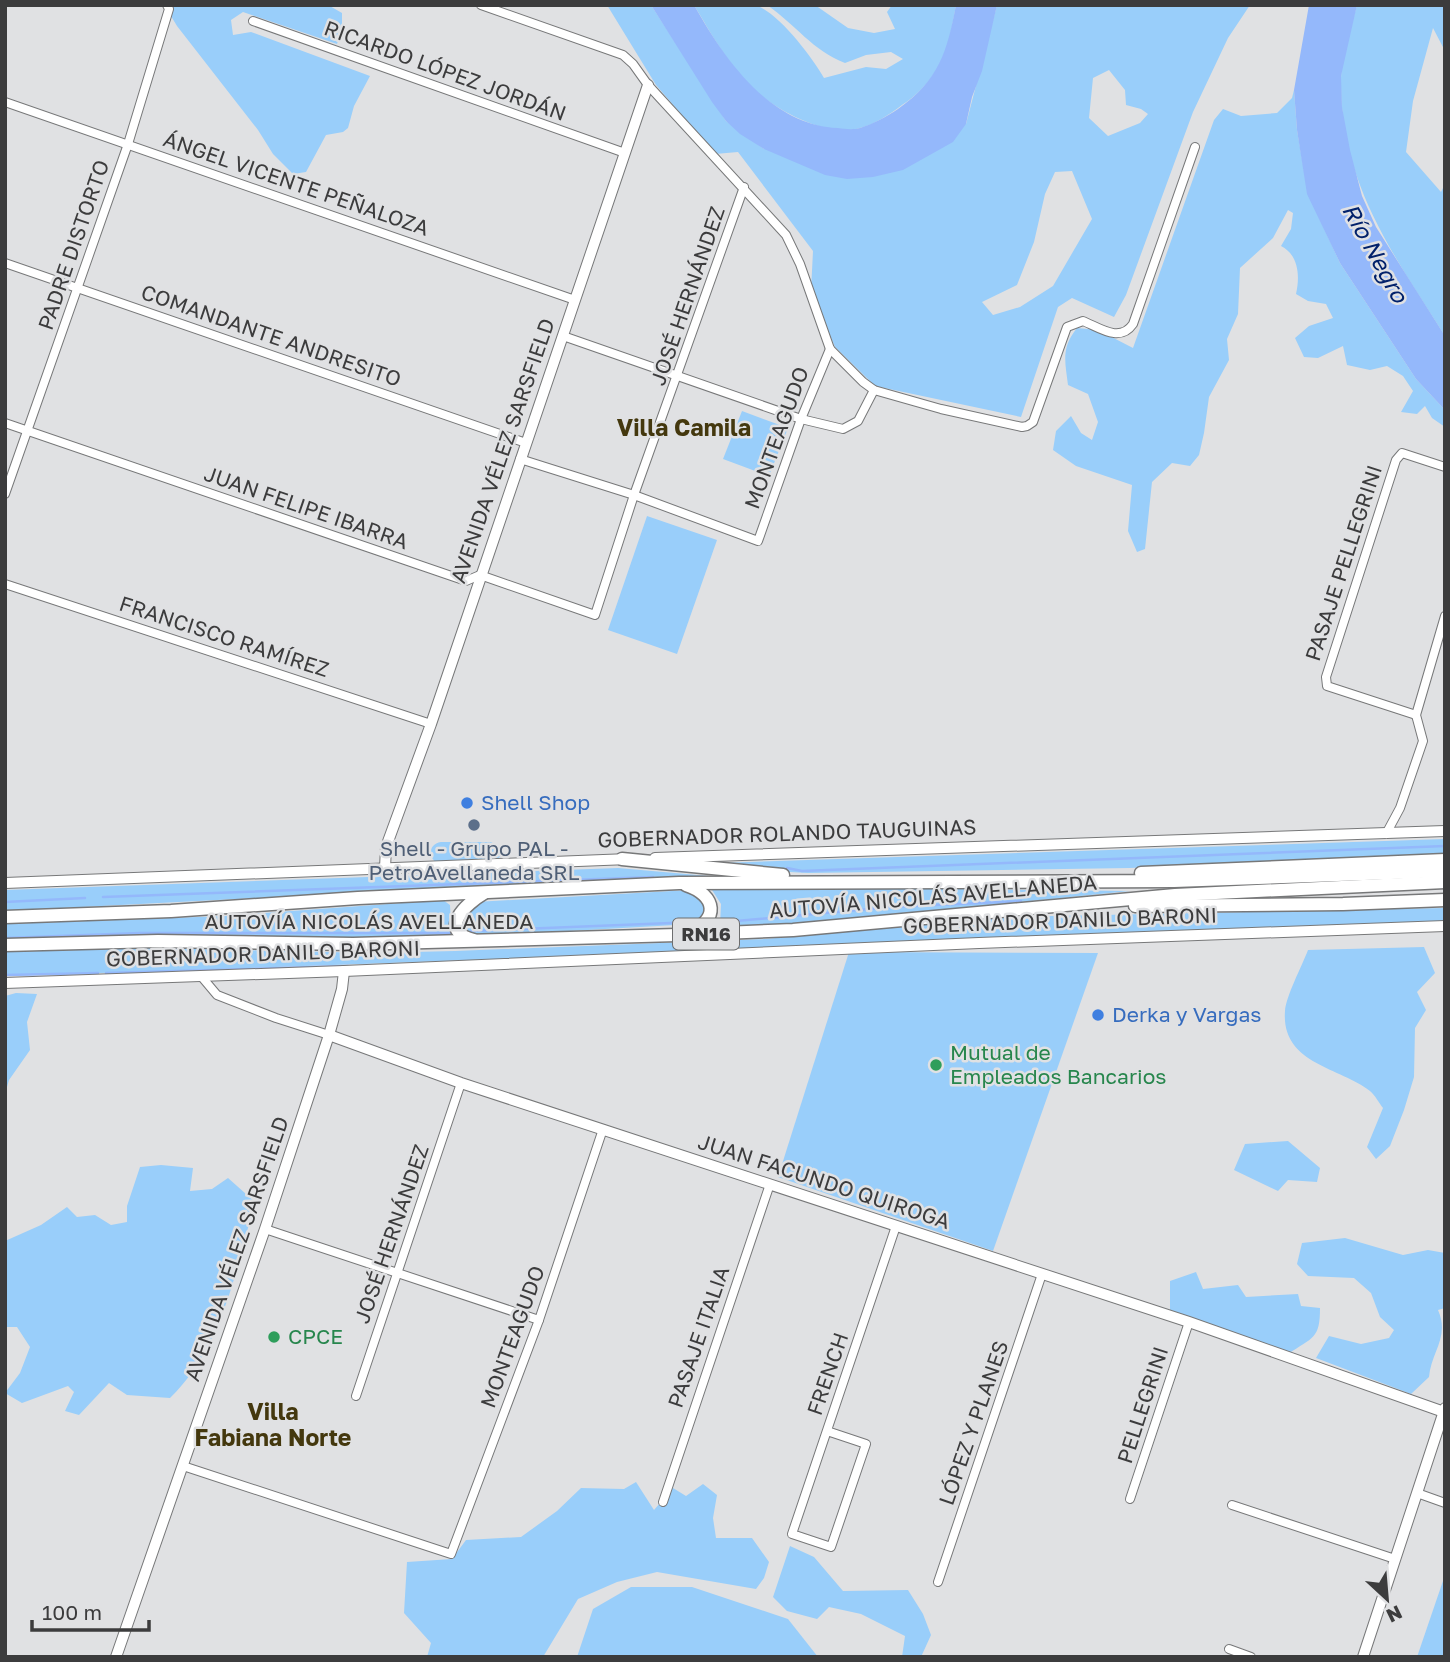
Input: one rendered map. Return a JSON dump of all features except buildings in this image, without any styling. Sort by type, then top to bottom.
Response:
[{"type":"highway","points":[[622,859],[846,881]]},
{"type":"highway","points":[[1024,881],[1445,860]]},
{"type":"highway","name":"AUTOVÍA NICOLÁS AVELLANEDA","points":[[5,917],[172,911],[487,891],[679,883],[1174,881],[1445,871]]},
{"type":"highway","name":"AUTOVÍA NICOLÁS AVELLANEDA","points":[[5,945],[158,941],[353,944],[677,936],[793,930],[1175,894],[1445,882]]},
{"type":"highway","points":[[677,936],[703,926],[710,911],[709,903],[702,893],[679,883]]},
{"type":"highway","points":[[486,942],[467,938],[459,930],[457,923],[462,908],[487,891]]},
{"type":"highway","points":[[1058,906],[1343,904],[1445,900]]},
{"type":"street","name":"PADRE DISTORTO","points":[[5,494],[128,144],[169,9],[167,5]]},
{"type":"street","points":[[481,5],[623,55],[633,64],[648,85],[786,234],[800,264],[830,349],[874,390],[942,409],[1021,426],[1033,422],[1067,327],[1083,321],[1112,334],[1129,331],[1195,147]]},
{"type":"street","name":"RICARDO LÓPEZ JORDÁN","points":[[253,21],[625,153]]},
{"type":"street","name":"AVENIDA VÉLEZ SARSFIELD","points":[[385,868],[386,847],[431,724],[648,85]]},
{"type":"street","name":"ÁNGEL VICENTE PEÑALOZA","points":[[5,102],[575,300]]},
{"type":"street","name":"JOSÉ HERNÁNDEZ","points":[[595,615],[634,495],[744,187]]},
{"type":"street","name":"COMANDANTE ANDRESITO","points":[[5,263],[526,443]]},
{"type":"street","points":[[563,336],[800,419],[843,429],[858,421],[874,390]]},
{"type":"street","name":"MONTEAGUDO","points":[[634,495],[758,541],[800,419],[830,349]]},
{"type":"street","name":"JUAN FELIPE IBARRA","points":[[5,423],[466,581],[481,575],[595,615]]},
{"type":"street","name":"PASAJE PELLEGRINI","points":[[1416,715],[1327,686],[1325,677],[1396,460],[1402,453],[1445,467]]},
{"type":"street","points":[[520,459],[634,495]]},
{"type":"street","name":"FRANCISCO RAMÍREZ","points":[[5,584],[431,724]]},
{"type":"street","points":[[1385,834],[1399,808],[1423,741],[1416,715],[1445,616]]},
{"type":"street","name":"GOBERNADOR ROLANDO TAUGUINAS","points":[[5,883],[1445,831]]},
{"type":"street","name":"GOBERNADOR DANILO BARONI","points":[[5,983],[1445,926]]},
{"type":"street","name":"AVENIDA VÉLEZ SARSFIELD","points":[[116,1657],[265,1229],[329,1035],[342,989],[344,971]]},
{"type":"street","name":"JUAN FACUNDO QUIROGA","points":[[201,976],[217,995],[461,1083],[1189,1322],[1444,1411]]},
{"type":"street","name":"JOSÉ HERNÁNDEZ","points":[[356,1396],[461,1083]]},
{"type":"street","name":"MONTEAGUDO","points":[[183,1466],[451,1554],[540,1320],[603,1129]]},
{"type":"street","name":"PASAJE ITALIA","points":[[663,1502],[769,1184]]},
{"type":"street","name":"FRENCH","points":[[827,1431],[866,1444],[831,1547],[792,1534],[896,1226]]},
{"type":"street","points":[[265,1229],[540,1320]]},
{"type":"street","name":"LÓPEZ Y PLANES","points":[[938,1583],[1042,1274]]},
{"type":"street","name":"PELLEGRINI","points":[[1130,1500],[1189,1322]]},
{"type":"street","points":[[1363,1657],[1444,1411]]},
{"type":"street","points":[[1417,1493],[1445,1503]]},
{"type":"street","points":[[1232,1504],[1395,1559]]},
{"type":"street","points":[[1229,1649],[1251,1657]]},
{"type":"shaded area","points":[[170,5],[328,5],[342,13],[342,29],[337,44],[243,12],[231,20],[233,35],[251,32],[370,76],[354,106],[348,128],[343,132],[326,135],[306,172],[293,174],[273,154],[258,130],[177,26],[171,16]]},
{"type":"shaded area","points":[[607,5],[651,5],[726,121],[764,149],[966,124],[997,5],[1250,5],[1228,38],[1193,112],[1126,295],[1114,317],[1072,298],[1058,307],[1021,417],[875,386],[835,347],[811,291],[813,251],[738,152],[715,154],[656,85]],"holes":[[[1109,70],[1125,90],[1126,105],[1148,114],[1140,123],[1108,136],[1089,118],[1093,78]],[[1072,171],[1092,219],[1053,286],[1020,307],[993,315],[982,302],[1017,285],[1034,242],[1045,194],[1055,172]]]},
{"type":"shaded area","points":[[694,5],[753,5],[767,11],[804,49],[824,78],[866,67],[886,69],[903,59],[891,52],[866,55],[845,63],[823,52],[767,5],[815,5],[848,28],[874,33],[895,29],[887,12],[892,5],[956,5],[945,52],[927,83],[882,119],[848,130],[805,121],[766,100],[747,83],[730,62]]},
{"type":"shaded area","points":[[1357,5],[1445,5],[1445,51],[1433,28],[1413,101],[1406,152],[1441,192],[1445,184],[1445,336],[1373,215],[1349,150],[1343,115],[1341,69]]},
{"type":"shaded area","points":[[1294,90],[1297,130],[1308,194],[1340,263],[1416,379],[1445,410],[1445,427],[1432,418],[1425,406],[1417,414],[1401,412],[1413,391],[1403,376],[1387,366],[1370,370],[1347,365],[1343,346],[1318,358],[1304,357],[1295,338],[1309,326],[1333,318],[1326,304],[1308,301],[1296,294],[1297,267],[1292,255],[1281,246],[1291,229],[1293,213],[1288,210],[1273,238],[1240,268],[1238,314],[1227,339],[1229,360],[1209,397],[1199,455],[1190,466],[1172,463],[1152,482],[1145,549],[1137,552],[1128,531],[1132,485],[1076,466],[1053,450],[1056,431],[1071,416],[1081,433],[1092,440],[1098,422],[1088,394],[1068,385],[1065,355],[1068,342],[1077,328],[1098,330],[1133,348],[1214,120],[1223,109],[1241,116],[1277,113],[1292,98]]},
{"type":"shaded area","points":[[742,411],[788,428],[769,476],[723,459]]},
{"type":"shaded area","points":[[647,516],[717,540],[677,654],[608,630]]},
{"type":"shaded area","points":[[1445,839],[1445,855],[1130,868],[808,873],[655,865]]},
{"type":"shaded area","points":[[441,842],[491,842],[500,847],[502,854],[497,860],[435,862],[430,855],[431,850]]},
{"type":"shaded area","points":[[618,868],[720,877],[5,911],[5,890]]},
{"type":"shaded area","points":[[853,888],[1130,891],[795,925],[725,926],[720,925],[721,904],[712,890]]},
{"type":"shaded area","points":[[690,890],[696,892],[706,907],[703,918],[693,924],[483,936],[470,933],[462,922],[475,902]]},
{"type":"shaded area","points":[[443,900],[450,905],[451,925],[460,936],[317,938],[164,935],[5,939],[5,924],[225,916]]},
{"type":"shaded area","points":[[1445,908],[1445,922],[5,976],[5,952],[149,948],[371,953],[455,951],[765,939],[1001,917]]},
{"type":"shaded area","points":[[1424,947],[1435,973],[1417,992],[1426,1010],[1415,1028],[1414,1077],[1390,1146],[1376,1159],[1367,1147],[1383,1108],[1370,1091],[1302,1053],[1292,1042],[1286,1029],[1286,1005],[1308,950]]},
{"type":"shaded area","name":"Mutual de Empleados Bancarios","points":[[849,952],[1098,953],[993,1251],[778,1177]]},
{"type":"shaded area","points":[[16,993],[37,994],[27,1022],[30,1050],[9,1080],[5,1094],[5,996]]},
{"type":"shaded area","points":[[1288,1141],[1320,1168],[1317,1182],[1288,1180],[1278,1191],[1234,1170],[1245,1144]]},
{"type":"shaded area","points":[[161,1165],[193,1168],[190,1191],[212,1189],[228,1178],[255,1202],[225,1306],[203,1355],[188,1378],[170,1398],[127,1395],[109,1383],[79,1415],[65,1411],[74,1392],[68,1386],[22,1403],[5,1393],[20,1373],[30,1347],[17,1327],[5,1327],[5,1241],[41,1225],[67,1207],[77,1217],[95,1215],[111,1225],[127,1222],[127,1206],[140,1167]]},
{"type":"shaded area","points":[[1345,1238],[1403,1255],[1428,1250],[1445,1253],[1445,1308],[1438,1310],[1441,1336],[1429,1377],[1411,1394],[1316,1358],[1329,1336],[1361,1344],[1389,1338],[1394,1330],[1380,1317],[1371,1293],[1354,1278],[1308,1276],[1297,1264],[1302,1243]]},
{"type":"shaded area","points":[[1196,1272],[1203,1289],[1238,1285],[1246,1297],[1298,1294],[1301,1306],[1320,1308],[1319,1326],[1309,1340],[1288,1354],[1170,1310],[1170,1281]]},
{"type":"shaded area","points":[[636,1482],[654,1510],[673,1488],[686,1496],[703,1484],[717,1495],[713,1518],[716,1538],[752,1538],[769,1562],[764,1578],[756,1589],[657,1572],[617,1582],[578,1599],[543,1657],[427,1657],[431,1643],[404,1613],[407,1562],[452,1559],[466,1540],[521,1537],[557,1511],[581,1488],[624,1489]]},
{"type":"shaded area","points":[[790,1546],[814,1557],[843,1591],[908,1590],[923,1614],[931,1635],[921,1657],[902,1657],[905,1636],[861,1614],[829,1607],[817,1619],[787,1611],[773,1597]]},
{"type":"shaded area","points":[[1445,1575],[1445,1657],[1417,1657]]},
{"type":"shaded area","points":[[631,1587],[692,1587],[788,1619],[818,1657],[577,1657],[593,1609]]},
{"type":"water","points":[[651,5],[694,5],[735,67],[771,102],[791,115],[814,124],[857,129],[898,109],[932,76],[945,51],[956,5],[997,5],[982,71],[966,124],[953,142],[903,170],[873,177],[847,179],[825,175],[764,149],[740,134],[712,102]]},
{"type":"water","name":"Río Negro","points":[[1309,5],[1357,5],[1341,76],[1342,107],[1350,150],[1362,196],[1376,227],[1445,336],[1445,410],[1416,379],[1340,263],[1307,194],[1294,90]]},
{"type":"waterway","points":[[787,868],[802,871],[1445,846]]},
{"type":"waterway","points":[[103,897],[653,877]]},
{"type":"waterway","points":[[5,902],[85,898]]},
{"type":"waterway","points":[[725,922],[892,907],[1021,901]]},
{"type":"waterway","points":[[471,931],[696,922]]},
{"type":"waterway","points":[[5,938],[140,933],[452,933]]},
{"type":"waterway","points":[[106,973],[348,966]]},
{"type":"waterway","points":[[5,975],[98,973]]},
{"type":"place","name":"Shell Shop","points":[[467,803]]},
{"type":"place","name":"Shell - Grupo PAL - PetroAvellaneda SRL","points":[[474,825]]},
{"type":"place","name":"Derka y Vargas","points":[[1098,1015]]},
{"type":"place","name":"Mutual de Empleados Bancarios","points":[[936,1065]]},
{"type":"place","name":"CPCE","points":[[274,1337]]},
{"type":"district","name":"Villa Camila","points":[[684,428]]},
{"type":"district","name":"Villa Fabiana Norte","points":[[273,1425]]}]
